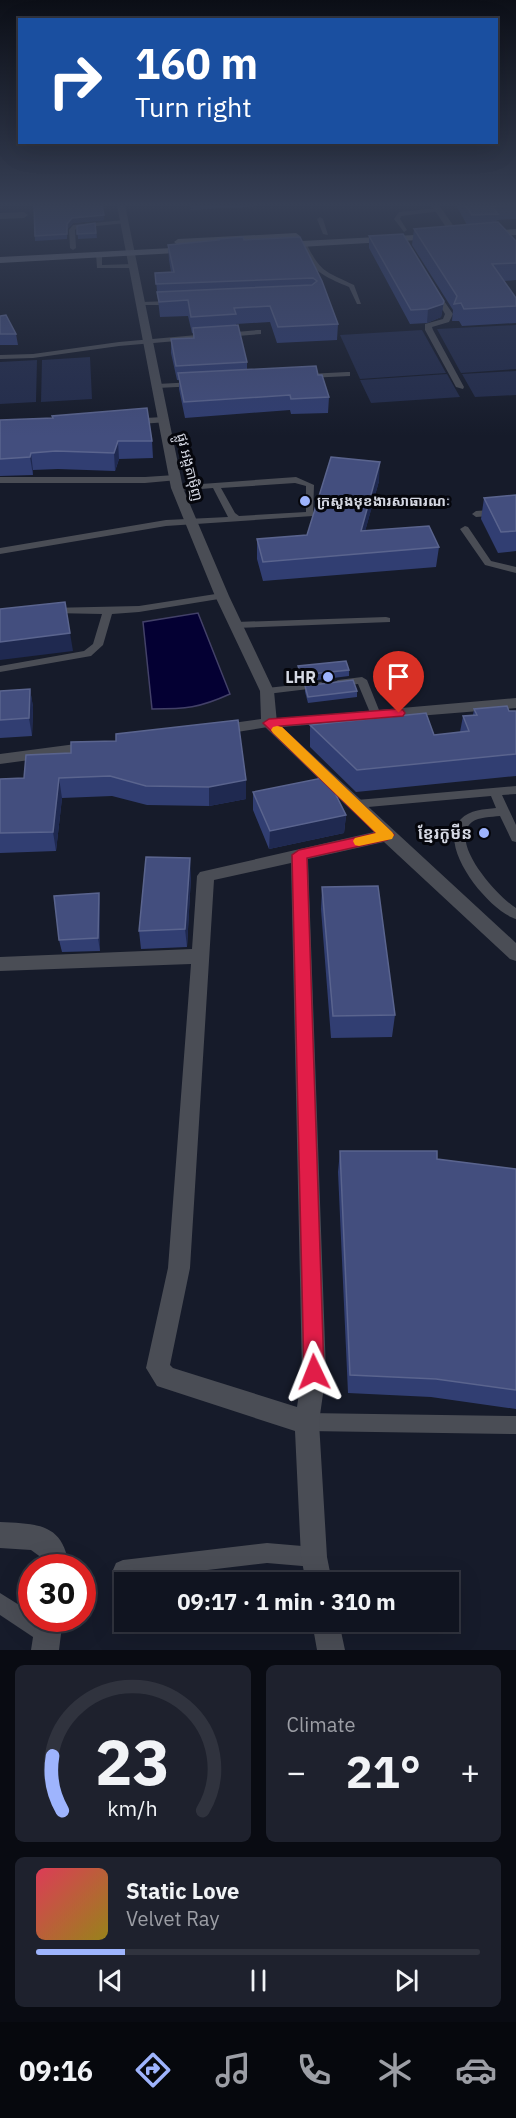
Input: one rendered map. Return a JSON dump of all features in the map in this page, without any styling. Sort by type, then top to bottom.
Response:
[{"type":"street","name":"ផ្លូវ អង្តតាម៉ិញ","points":[[136,282],[176,483],[189,521],[267,691],[269,723]]},
{"type":"street","points":[[117,422],[163,420]]},
{"type":"street","points":[[199,732],[269,723],[516,703]]},
{"type":"street","points":[[269,723],[516,954]]},
{"type":"street","points":[[0,759],[105,745]]},
{"type":"street","points":[[307,1422],[165,1378],[158,1368],[179,1268],[206,876],[387,835]]},
{"type":"street","points":[[299,855],[314,1372],[307,1422],[317,1570]]},
{"type":"street","points":[[0,964],[201,956]]},
{"type":"street","points":[[0,1534],[36,1537],[54,1551],[54,1554]]},
{"type":"street","points":[[328,1632],[331,1650]]},
{"type":"lane","points":[[342,282],[352,286],[359,303]]},
{"type":"lane","points":[[431,286],[449,314],[447,320],[428,326],[429,330],[460,387]]},
{"type":"lane","points":[[141,304],[186,302]]},
{"type":"lane","points":[[0,357],[33,356],[148,341],[258,332]]},
{"type":"lane","points":[[299,377],[347,374]]},
{"type":"lane","points":[[157,386],[204,383]]},
{"type":"lane","points":[[0,480],[145,480],[216,486],[296,480],[310,484],[310,514],[189,521],[0,551]]},
{"type":"lane","points":[[216,486],[231,515],[237,519]]},
{"type":"lane","points":[[476,514],[516,511]]},
{"type":"lane","points":[[465,529],[488,562],[516,570]]},
{"type":"lane","points":[[40,612],[61,609],[108,611],[222,596]]},
{"type":"lane","points":[[0,669],[87,654],[98,645],[108,611]]},
{"type":"lane","points":[[236,626],[386,620]]},
{"type":"lane","points":[[267,691],[362,680],[376,715]]},
{"type":"lane","points":[[357,804],[516,790]]},
{"type":"lane","points":[[495,792],[516,838]]},
{"type":"lane","points":[[504,811],[472,817],[464,823],[460,831],[460,841],[467,864],[497,900],[516,914]]},
{"type":"lane","points":[[307,1422],[516,1425]]},
{"type":"lane","points":[[123,1570],[267,1553],[317,1570]]},
{"type":"lane","points":[[0,1603],[47,1634]]},
{"type":"shaded area","points":[[516,325],[516,369],[461,373],[437,329]]},
{"type":"shaded area","points":[[422,330],[446,373],[360,379],[340,335]]},
{"type":"shaded area","points":[[90,357],[92,399],[41,402],[42,360]]},
{"type":"shaded area","points":[[37,360],[36,402],[0,404],[0,362]]},
{"type":"shaded area","points":[[516,371],[516,395],[475,397],[462,374]]},
{"type":"shaded area","points":[[447,374],[460,397],[371,403],[360,380]]},
{"type":"shaded area","points":[[198,613],[230,694],[192,707],[152,709],[143,622]]},
{"type":"building","points":[[156,282],[208,282],[156,284]]},
{"type":"building","points":[[316,282],[322,282],[338,324],[278,327],[270,306],[234,308],[236,314],[191,317],[188,300],[159,302],[157,292],[312,285]]},
{"type":"building","points":[[395,282],[432,282],[444,301],[443,304],[428,309],[411,310]]},
{"type":"building","points":[[448,282],[505,282],[516,298],[516,306],[464,309],[461,303],[454,304],[457,296]]},
{"type":"building","points":[[6,315],[16,334],[0,334],[0,316]]},
{"type":"building","points":[[238,325],[247,362],[176,366],[171,339],[194,338],[193,328]]},
{"type":"building","points":[[316,366],[318,375],[322,375],[329,397],[291,399],[290,395],[184,402],[178,373]]},
{"type":"building","points":[[147,408],[152,441],[118,441],[114,453],[56,451],[31,453],[30,457],[0,459],[0,420],[53,418],[52,416]]},
{"type":"building","points":[[331,457],[380,462],[361,531],[429,526],[439,547],[263,562],[257,539],[307,535]]},
{"type":"building","points":[[516,495],[516,531],[501,532],[484,498]]},
{"type":"building","points":[[65,602],[70,633],[0,642],[0,609]]},
{"type":"building","points":[[346,661],[349,670],[301,675],[298,666]]},
{"type":"building","points":[[353,680],[357,691],[308,697],[305,686]]},
{"type":"building","points":[[30,689],[29,718],[0,720],[0,691]]},
{"type":"building","points":[[507,706],[509,711],[516,711],[516,754],[357,770],[310,725],[426,713],[434,735],[469,731],[463,716],[477,715],[474,709]]},
{"type":"building","points":[[238,720],[246,780],[209,787],[146,786],[110,776],[59,778],[53,832],[0,833],[0,779],[24,778],[26,755],[71,753],[71,742],[116,741],[116,734]]},
{"type":"building","points":[[327,777],[346,815],[270,831],[253,792]]},
{"type":"building","points":[[146,857],[190,858],[185,929],[139,931]]},
{"type":"building","points":[[378,886],[395,1015],[333,1016],[322,887]]},
{"type":"building","points":[[99,893],[98,938],[59,940],[54,896]]},
{"type":"building","points":[[340,1151],[437,1151],[437,1159],[516,1169],[516,1390],[436,1379],[350,1375]]},
{"type":"slow traffic","points":[[277,730],[387,835],[359,841]]},
{"type":"place","name":"ក្រសួងមុខងារសាធារណៈ","points":[[305,501]]},
{"type":"place","name":"LHR","points":[[328,677]]},
{"type":"place","name":"ខ្មែរកូមីន","points":[[484,833]]},
{"type":"route","points":[[314,1372],[299,855],[387,835],[357,804],[269,723],[399,713]]}]
